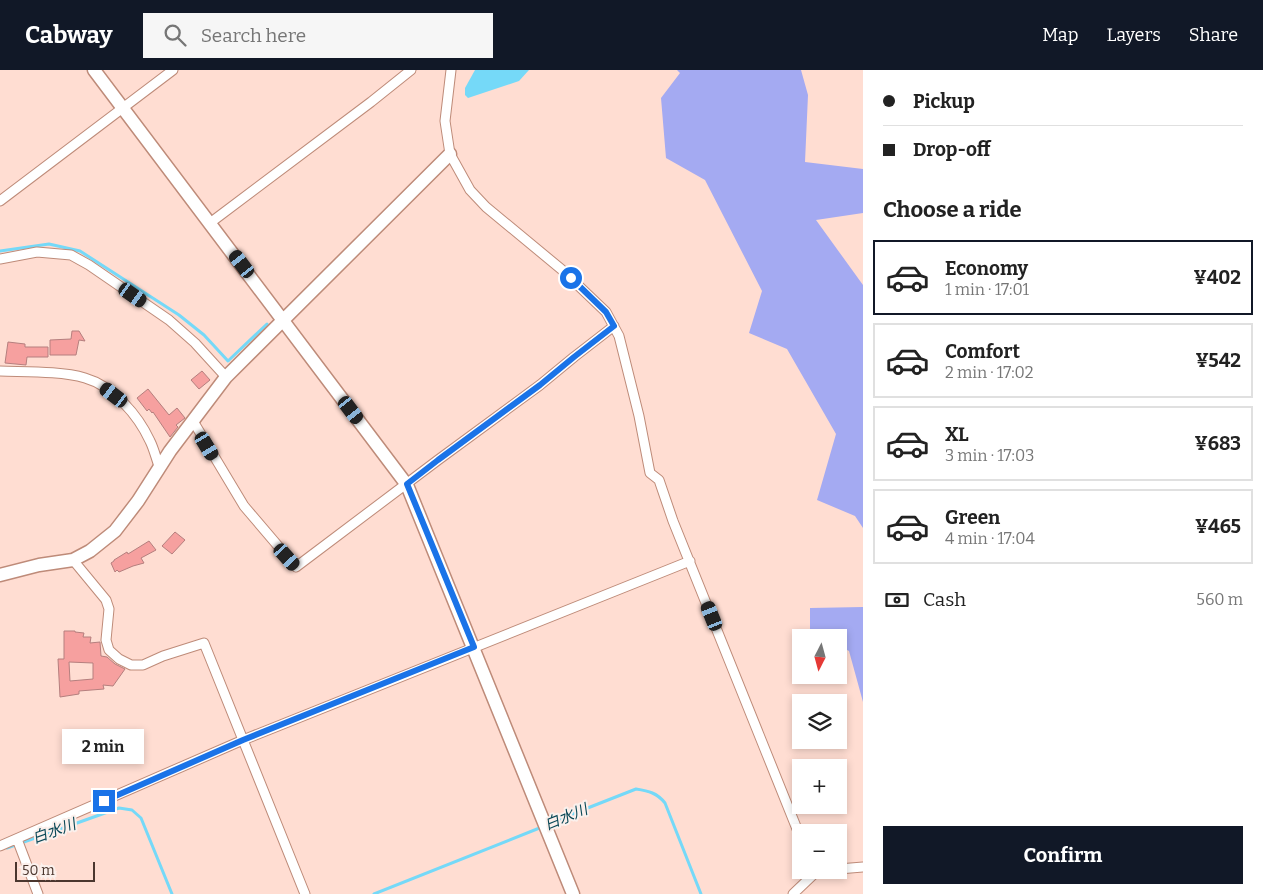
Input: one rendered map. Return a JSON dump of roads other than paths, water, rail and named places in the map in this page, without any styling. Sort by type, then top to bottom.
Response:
[{"type":"street","points":[[94,70],[407,484],[573,894]]},
{"type":"street","points":[[0,201],[173,70]]},
{"type":"street","points":[[210,223],[411,70]]},
{"type":"street","points":[[451,70],[445,120],[450,154],[470,190],[486,207],[561,268],[606,312],[619,336],[650,473],[660,480],[673,521],[795,824]]},
{"type":"street","points":[[0,575],[39,565],[73,560],[90,551],[115,531],[138,501],[159,466],[226,377],[450,154]]},
{"type":"street","points":[[0,259],[37,252],[72,255],[169,320],[195,342],[226,377]]},
{"type":"street","points":[[193,422],[244,506],[296,567],[540,385],[614,326]]},
{"type":"street","points":[[0,371],[64,375],[85,378],[101,385],[128,408],[140,424],[151,441],[159,466]]},
{"type":"street","points":[[73,560],[106,600],[109,609],[106,640],[109,650],[119,659],[131,665],[143,665],[163,656],[204,643],[305,894]]},
{"type":"street","points":[[0,846],[243,740],[690,561]]},
{"type":"street","points":[[17,839],[38,894]]},
{"type":"street","points":[[847,869],[863,867]]},
{"type":"street","points":[[793,894],[807,879]]},
{"type":"waterway","points":[[0,251],[49,244],[80,251],[179,315],[204,335],[228,361],[267,324]]},
{"type":"waterway","name":"白水川","points":[[547,824],[636,789],[652,793],[665,803],[701,894]]},
{"type":"waterway","name":"白水川","points":[[7,848],[119,808],[132,810],[141,818],[172,894]]},
{"type":"waterway","name":"白水川","points":[[374,894],[542,827]]}]
